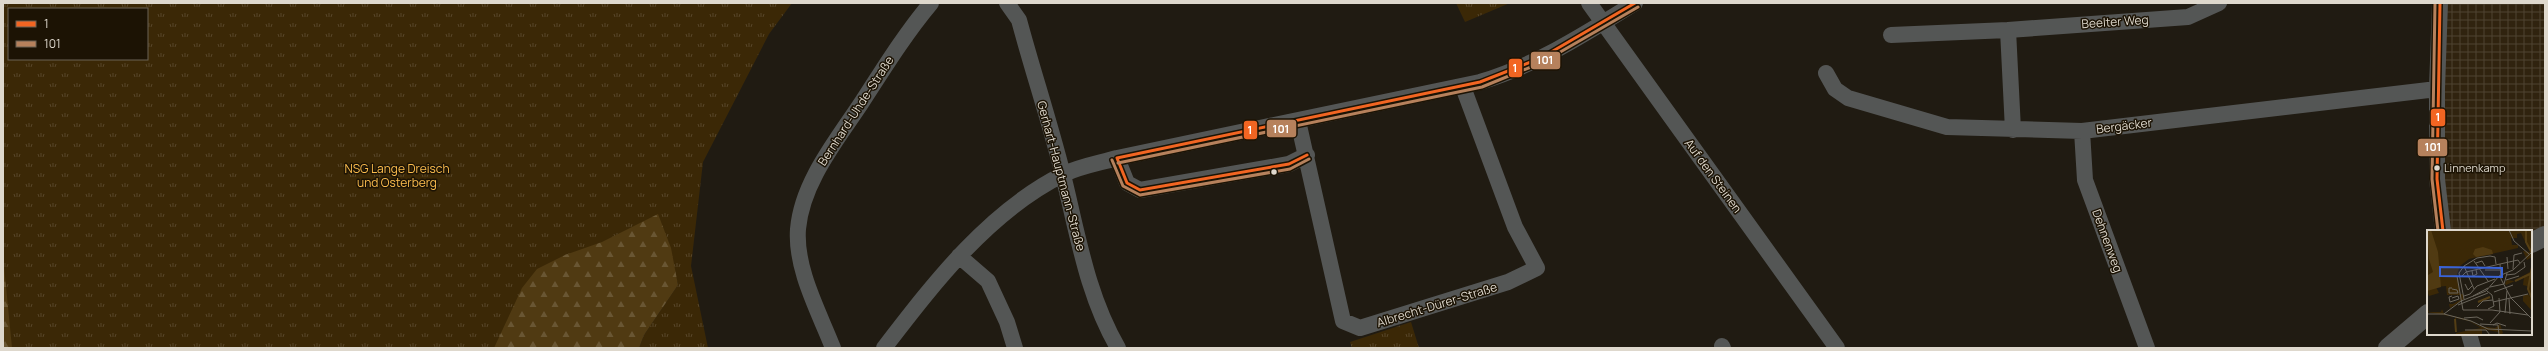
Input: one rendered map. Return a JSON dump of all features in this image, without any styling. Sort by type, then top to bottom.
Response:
[{"type":"main road","points":[[2532,242],[2545,236]]},
{"type":"main road","points":[[2388,348],[2427,315]]},
{"type":"street","name":"Bernhard-Uhde-Straße","points":[[833,348],[801,264],[798,229],[805,203],[819,168],[911,27],[932,3]]},
{"type":"street","name":"Gerhart-Hauptmann-Straße","points":[[1007,3],[1019,20],[1063,175],[1091,292],[1106,327],[1118,348]]},
{"type":"street","name":"Auf den Steinen","points":[[1589,3],[1837,348]]},
{"type":"street","points":[[884,348],[959,256],[1009,210],[1063,175],[1117,158],[1463,87],[1499,76],[1534,62],[1604,23],[1635,3]]},
{"type":"street","name":"Beelter Weg","points":[[1891,35],[2008,30],[2188,16],[2219,3]]},
{"type":"street","points":[[2440,3],[2437,89],[2437,179],[2443,230]]},
{"type":"street","points":[[2008,30],[2012,130]]},
{"type":"street","name":"Bergäcker","points":[[1826,74],[1835,90],[1848,98],[1947,127],[2082,132],[2437,89]]},
{"type":"street","name":"Albrecht-Dürer-Straße","points":[[1298,121],[1307,155],[1343,321],[1360,328],[1508,282],[1537,268],[1515,227],[1463,87]]},
{"type":"street","name":"Dehnenweg","points":[[2082,132],[2085,180],[2147,348]]},
{"type":"street","points":[[1117,158],[1127,183],[1140,190],[1289,164],[1307,155]]},
{"type":"street","points":[[959,256],[988,281],[1007,322],[1015,348]]},
{"type":"street","points":[[2469,335],[2473,348]]},
{"type":"shaded area","points":[[2445,3],[2545,3],[2545,233],[2532,240],[2532,230],[2448,230],[2441,172]]},
{"type":"green space","name":"NSG Lange Dreisch und Osterberg","points":[[3,3],[792,3],[769,34],[703,162],[691,266],[708,348],[639,348],[644,335],[678,285],[668,241],[625,348],[3,348]]},
{"type":"green space","points":[[1456,3],[1510,3],[1465,22]]},
{"type":"green space","points":[[658,214],[671,248],[678,285],[644,335],[639,348],[494,348],[522,288],[537,269],[565,255],[602,242]]},
{"type":"green space","points":[[3,256],[12,348],[3,348]]},
{"type":"green space","points":[[1411,322],[1419,348],[1352,348],[1350,342]]},
{"type":"transit line","name":"1","points":[[1117,158],[1480,82],[1541,58],[1635,3]]},
{"type":"transit line","name":"101","points":[[2435,3],[2432,179],[2438,230]]},
{"type":"transit line","name":"1","points":[[2440,3],[2437,179],[2443,230]]},
{"type":"transit line","name":"101","points":[[1118,163],[1482,87],[1543,62],[1638,7]]},
{"type":"transit line","name":"1","points":[[1117,158],[1127,183],[1140,190],[1289,164],[1307,155]]},
{"type":"transit line","name":"101","points":[[1112,160],[1123,186],[1140,195],[1290,169],[1309,159]]},
{"type":"place","name":"Linnenkamp","points":[[2437,168]]}]
